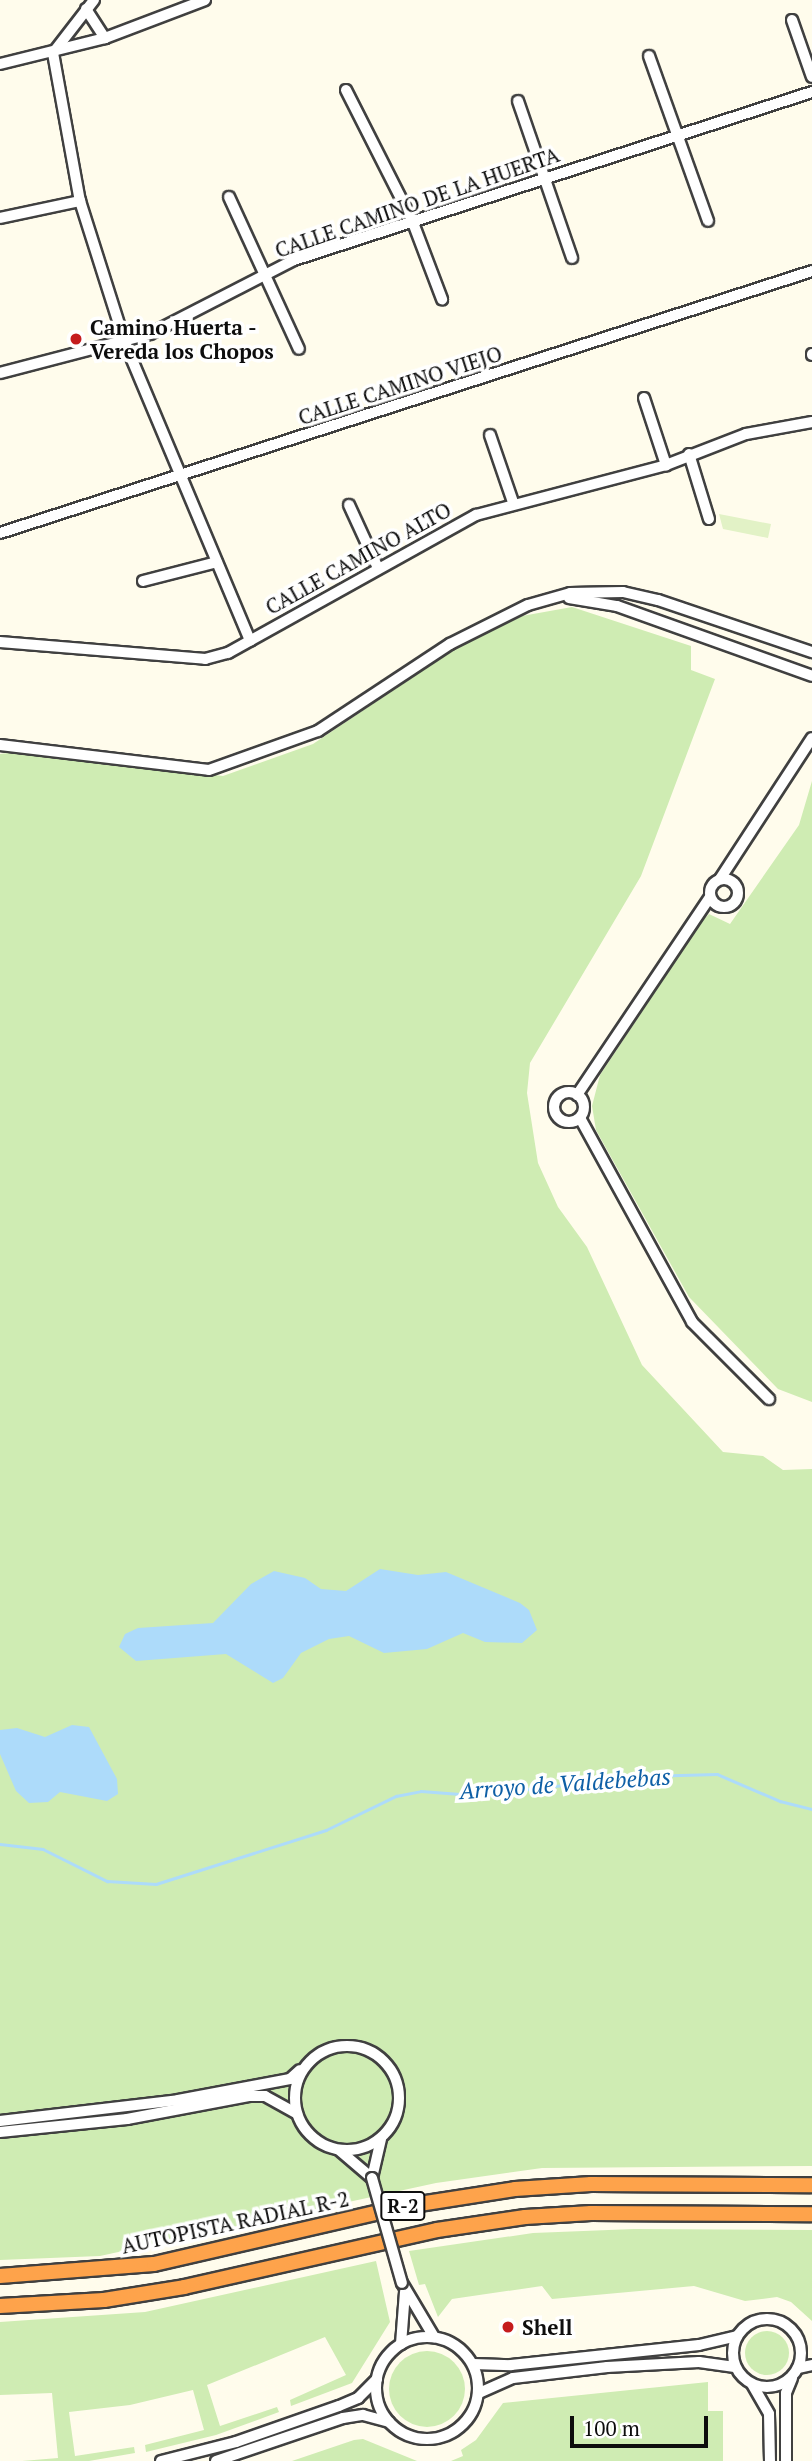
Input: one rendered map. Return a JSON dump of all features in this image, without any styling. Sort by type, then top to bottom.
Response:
[{"type":"highway","name":"AUTOPISTA RADIAL R-2","points":[[0,2276],[154,2264],[400,2207],[515,2189],[591,2184],[812,2185]]},
{"type":"highway","name":"R-2","points":[[0,2306],[104,2300],[184,2287],[437,2230],[525,2217],[605,2213],[812,2214]]},
{"type":"street","points":[[94,0],[53,53],[80,201],[125,343],[250,641]]},
{"type":"street","points":[[0,64],[105,38],[205,0]]},
{"type":"street","points":[[86,9],[105,38]]},
{"type":"street","points":[[792,20],[812,78]]},
{"type":"street","points":[[649,56],[708,221]]},
{"type":"street","points":[[346,90],[412,220],[443,299]]},
{"type":"street","name":"CALLE CAMINO DE LA HUERTA","points":[[0,373],[125,343],[173,325],[294,260],[812,92]]},
{"type":"street","points":[[518,102],[547,177],[572,258]]},
{"type":"street","points":[[229,197],[263,276],[299,349]]},
{"type":"street","points":[[0,218],[80,201]]},
{"type":"street","name":"CALLE CAMINO VIEJO","points":[[0,533],[812,271]]},
{"type":"street","points":[[644,398],[666,465]]},
{"type":"street","name":"CALLE CAMINO ALTO","points":[[0,642],[205,659],[250,641],[437,534],[513,502],[592,487],[666,465],[746,434],[812,422]]},
{"type":"street","points":[[490,435],[513,502]]},
{"type":"street","points":[[690,454],[709,519]]},
{"type":"street","points":[[349,505],[378,568]]},
{"type":"street","points":[[143,581],[217,562]]},
{"type":"street","points":[[0,745],[209,770],[318,731],[450,644],[548,599],[570,593],[623,592],[812,652]]},
{"type":"street","points":[[548,599],[596,600],[617,606],[812,676]]},
{"type":"street","points":[[578,1094],[696,918],[713,901],[712,885],[720,878],[812,738]]},
{"type":"street","points":[[713,901],[734,904],[737,886],[736,854]]},
{"type":"street","points":[[720,878],[737,886]]},
{"type":"street","points":[[578,1094],[562,1094],[554,1107],[561,1120],[580,1118]]},
{"type":"street","points":[[578,1094],[584,1105],[580,1118],[692,1322],[769,1399]]},
{"type":"street","points":[[0,2121],[178,2100],[290,2079],[335,2047],[370,2051],[384,2061],[394,2075],[399,2109],[381,2139],[372,2178],[404,2287],[433,2337]]},
{"type":"street","points":[[297,2114],[295,2097],[306,2066]]},
{"type":"street","points":[[0,2132],[127,2119],[249,2096],[265,2096],[297,2114],[313,2138],[339,2150],[372,2178]]},
{"type":"street","points":[[339,2150],[368,2146],[381,2139]]},
{"type":"street","points":[[401,2344],[404,2287]]},
{"type":"street","points":[[473,2364],[511,2365],[699,2345],[737,2336],[749,2324],[767,2319],[786,2324],[799,2340],[812,2346]]},
{"type":"street","points":[[735,2367],[737,2336]]},
{"type":"street","points":[[161,2461],[236,2442],[358,2398],[377,2379],[390,2353],[401,2344],[433,2337],[458,2347],[473,2364],[479,2393],[466,2422],[436,2438],[418,2438],[389,2422],[363,2415],[343,2418],[216,2461]]},
{"type":"street","points":[[786,2461],[786,2396],[796,2371],[799,2340]]},
{"type":"street","points":[[479,2393],[513,2378],[607,2367],[699,2362],[735,2367],[752,2384],[769,2414],[770,2461]]},
{"type":"street","points":[[752,2384],[776,2385],[796,2371],[812,2365]]},
{"type":"street","points":[[377,2379],[376,2394],[389,2422]]},
{"type":"green space","points":[[719,514],[771,524],[768,538],[723,529]]},
{"type":"green space","points":[[572,607],[691,646],[691,670],[715,679],[641,876],[530,1063],[527,1093],[538,1163],[558,1207],[587,1247],[642,1365],[723,1452],[763,1456],[783,1470],[812,1469],[812,2166],[542,2168],[436,2183],[100,2256],[0,2260],[0,754],[17,752],[223,776],[313,744],[461,645],[522,616]]},
{"type":"green space","points":[[812,781],[812,1402],[778,1389],[689,1297],[596,1130],[592,1106],[600,1075],[703,920],[709,914],[730,924],[799,825]]},
{"type":"green space","points":[[634,2229],[812,2230],[812,2321],[791,2302],[777,2297],[745,2301],[694,2286],[552,2299],[542,2286],[452,2299],[438,2317],[425,2284],[419,2285],[409,2251],[533,2233]]},
{"type":"green space","points":[[376,2261],[390,2322],[352,2383],[291,2406],[290,2400],[346,2375],[325,2337],[207,2385],[220,2426],[277,2407],[279,2412],[216,2435],[146,2452],[145,2445],[204,2430],[193,2390],[130,2405],[69,2412],[75,2456],[134,2447],[135,2453],[89,2461],[22,2461],[58,2458],[52,2393],[0,2395],[0,2322],[145,2312]]},
{"type":"green space","points":[[767,2331],[782,2338],[789,2353],[782,2368],[767,2375],[752,2368],[745,2353],[752,2338]]},
{"type":"green space","points":[[427,2351],[441,2354],[454,2362],[462,2375],[465,2389],[462,2403],[454,2416],[441,2424],[427,2427],[413,2424],[400,2416],[392,2403],[389,2389],[392,2375],[400,2362],[413,2354]]},
{"type":"green space","points":[[708,2382],[708,2411],[723,2411],[723,2461],[451,2461],[463,2456],[461,2450],[476,2440],[503,2403]]},
{"type":"green space","points":[[363,2439],[417,2461],[292,2461],[354,2440]]},
{"type":"water","points":[[380,1569],[418,1575],[446,1572],[520,1603],[529,1610],[537,1630],[522,1643],[485,1642],[463,1633],[427,1649],[384,1653],[349,1636],[329,1639],[301,1653],[283,1678],[273,1683],[226,1654],[136,1661],[119,1647],[125,1634],[138,1628],[213,1623],[251,1584],[274,1571],[305,1578],[321,1589],[346,1591]]},
{"type":"water","points":[[72,1725],[89,1727],[117,1779],[118,1794],[107,1801],[60,1792],[48,1802],[29,1803],[16,1791],[0,1754],[0,1730],[17,1728],[45,1737]]},
{"type":"waterway","name":"Arroyo de Valdebebas","points":[[0,1844],[43,1849],[107,1881],[156,1884],[326,1830],[396,1796],[421,1791],[473,1795],[644,1776],[717,1774],[780,1801],[812,1809]]},
{"type":"place","name":"Camino Huerta - Vereda los Chopos","points":[[76,339]]},
{"type":"place","name":"Shell","points":[[508,2327]]}]
